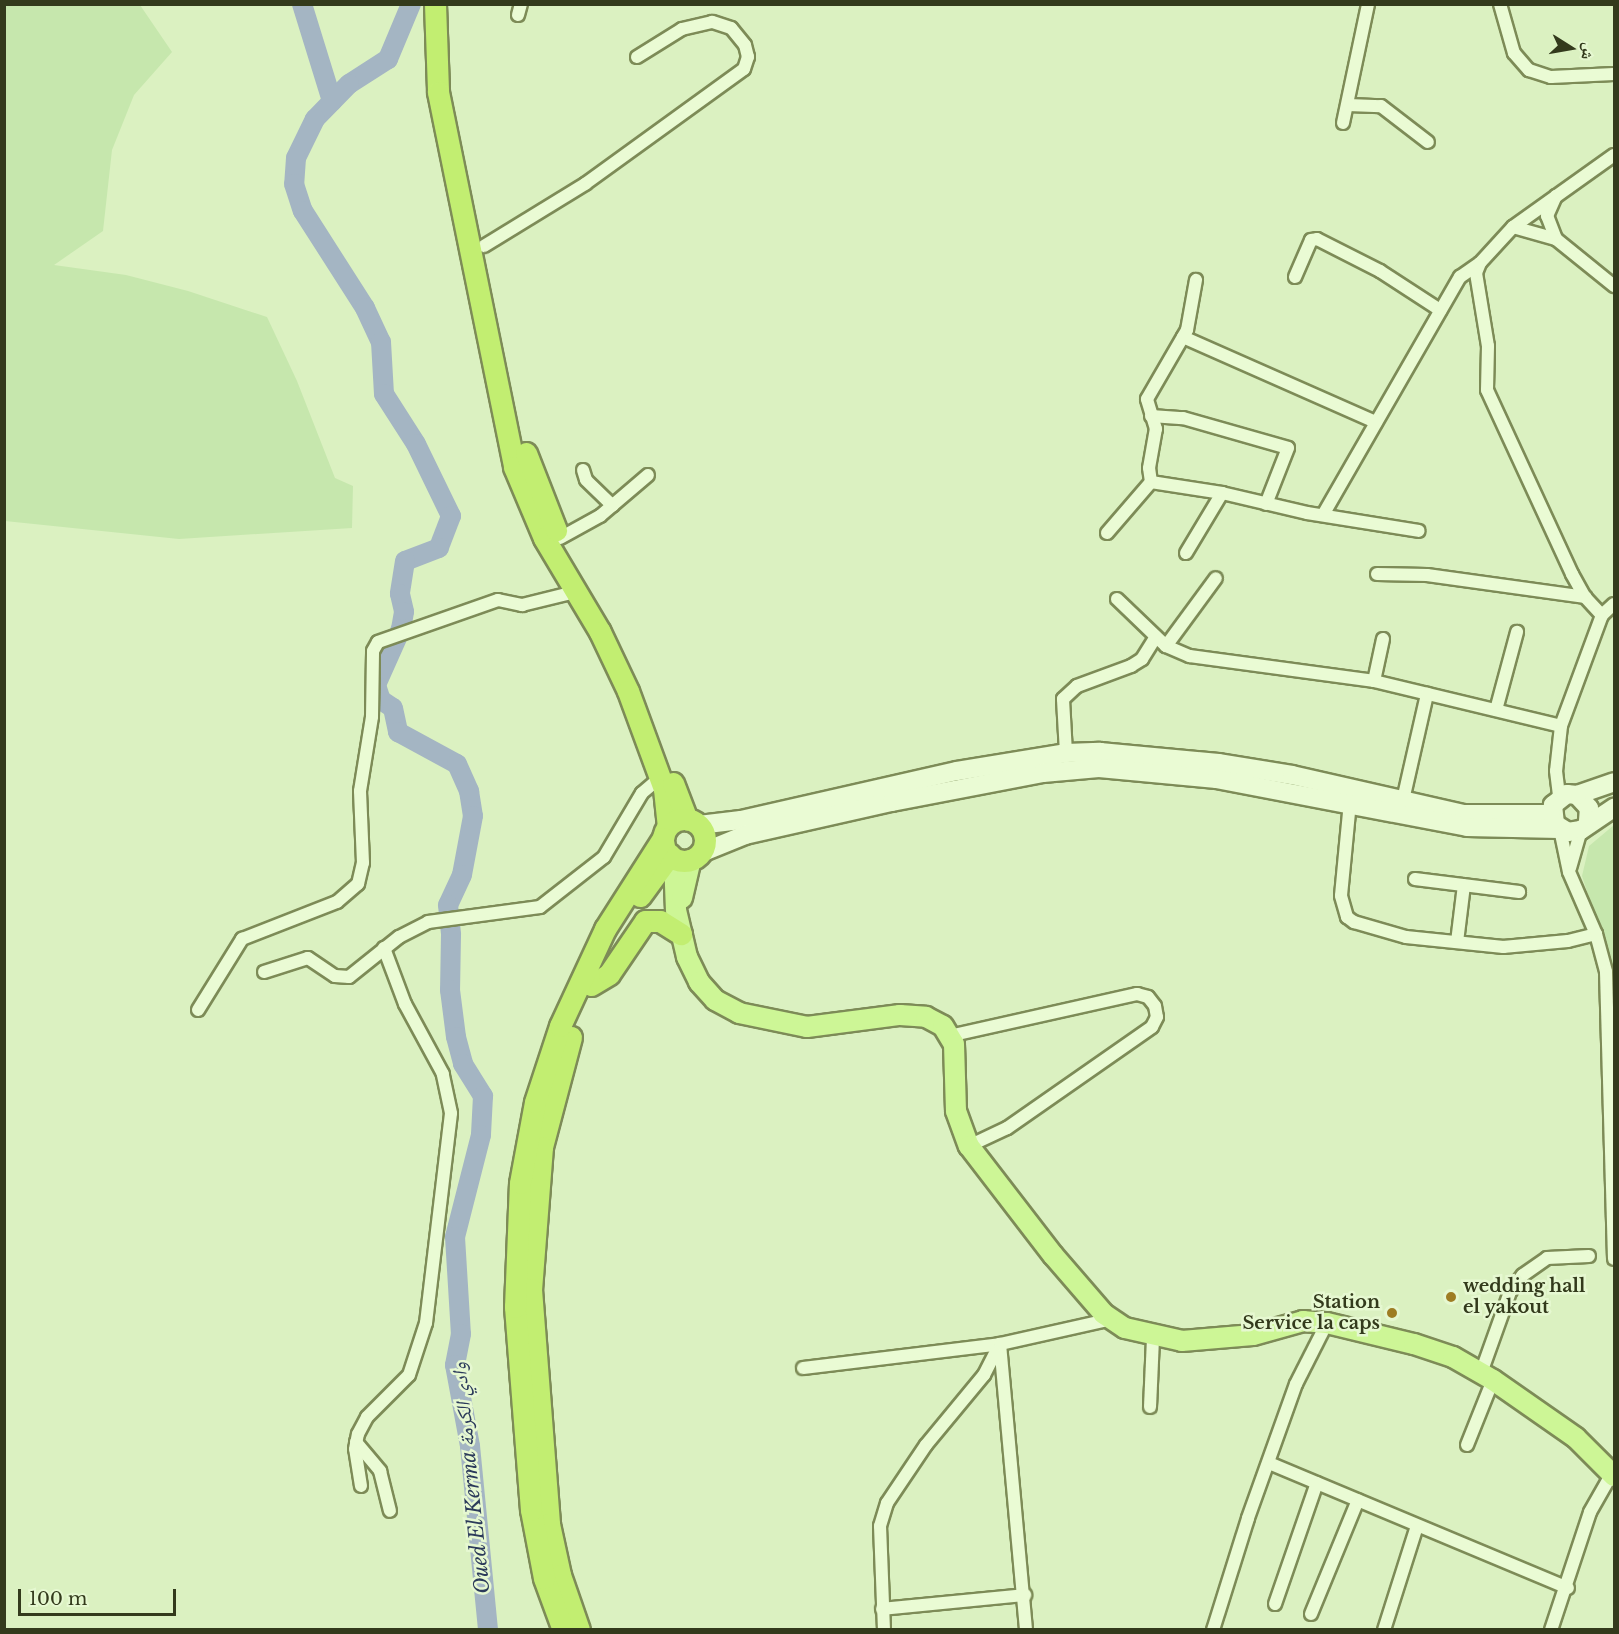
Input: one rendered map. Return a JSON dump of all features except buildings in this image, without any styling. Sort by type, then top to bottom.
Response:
[{"type":"highway","points":[[435,4],[438,92],[514,467],[527,503],[628,691],[682,842]]},
{"type":"highway","points":[[446,4],[445,40],[451,91],[520,433],[531,470],[560,538],[630,663],[682,842]]},
{"type":"highway","points":[[579,1629],[562,1584],[549,1524],[536,1386],[532,1242],[542,1147],[553,1097],[591,985],[629,914],[682,842]]},
{"type":"highway","points":[[563,1629],[544,1578],[531,1510],[516,1307],[520,1183],[535,1102],[564,1017],[605,929],[682,842]]},
{"type":"highway","points":[[591,985],[609,974],[645,921],[660,921],[680,928]]},
{"type":"main road","points":[[682,842],[741,820],[957,771],[1061,759],[1132,754],[1218,763],[1464,814],[1561,813],[1585,826]]},
{"type":"main road","points":[[682,842],[745,835],[1061,759],[1099,768],[1166,771],[1350,802],[1467,827],[1589,807],[1585,826]]},
{"type":"main road","points":[[1561,813],[1614,782]]},
{"type":"main road","points":[[1585,826],[1614,808]]},
{"type":"main road","points":[[682,842],[680,928],[699,982],[715,1000],[739,1013],[807,1027],[900,1015],[926,1017],[943,1026],[954,1044],[956,1111],[969,1146],[1053,1256],[1112,1319],[1154,1337],[1215,1340],[1253,1335],[1303,1321],[1327,1323],[1414,1344],[1453,1357],[1487,1377],[1576,1438],[1614,1473]]},
{"type":"street","points":[[1343,123],[1368,4]]},
{"type":"street","points":[[1500,4],[1514,53],[1529,70],[1551,77],[1614,74]]},
{"type":"street","points":[[484,246],[585,184],[744,69],[748,57],[745,45],[731,28],[712,22],[676,32],[637,57]]},
{"type":"street","points":[[1348,105],[1381,106],[1428,142]]},
{"type":"street","points":[[1323,515],[1460,277],[1480,263],[1513,227],[1559,191],[1614,155]]},
{"type":"street","points":[[1556,239],[1547,216],[1559,191]]},
{"type":"street","points":[[1513,227],[1556,239],[1614,286]]},
{"type":"street","points":[[1295,277],[1311,240],[1317,239],[1357,258],[1440,310]]},
{"type":"street","points":[[1480,263],[1476,273],[1488,346],[1487,390],[1512,452],[1585,597],[1602,615]]},
{"type":"street","points":[[1107,533],[1151,483],[1149,468],[1156,429],[1147,399],[1183,337],[1196,280]]},
{"type":"street","points":[[1183,337],[1376,422]]},
{"type":"street","points":[[1151,416],[1183,418],[1288,448],[1266,504]]},
{"type":"street","points":[[583,470],[586,480],[613,506]]},
{"type":"street","points":[[560,538],[613,506],[648,475]]},
{"type":"street","points":[[1151,483],[1222,493],[1323,515],[1419,531]]},
{"type":"street","points":[[1186,554],[1222,493]]},
{"type":"street","points":[[1377,574],[1427,575],[1585,597]]},
{"type":"street","points":[[1061,759],[1063,699],[1077,686],[1142,659],[1161,641],[1216,578]]},
{"type":"street","points":[[198,1010],[242,939],[344,899],[358,884],[363,863],[360,791],[372,717],[373,651],[378,642],[498,600],[522,605],[575,592]]},
{"type":"street","points":[[1117,599],[1161,641],[1190,656],[1374,681],[1561,726]]},
{"type":"street","points":[[1614,604],[1602,615],[1561,726],[1556,771],[1569,872],[1596,934],[1606,972],[1613,1127],[1614,1259]]},
{"type":"street","points":[[1496,710],[1517,632]]},
{"type":"street","points":[[1374,681],[1383,639]]},
{"type":"street","points":[[1403,800],[1427,694]]},
{"type":"street","points":[[264,972],[308,958],[335,976],[346,978],[384,948],[428,922],[533,909],[578,881],[611,849],[642,793],[660,778]]},
{"type":"street","points":[[1350,802],[1341,896],[1347,917],[1367,929],[1503,947],[1569,941],[1596,934]]},
{"type":"street","points":[[1569,872],[1585,826]]},
{"type":"street","points":[[1415,879],[1519,892]]},
{"type":"street","points":[[1457,942],[1464,885]]},
{"type":"street","points":[[361,1486],[356,1442],[367,1417],[402,1384],[416,1359],[430,1304],[436,1219],[450,1130],[446,1082],[405,1004],[384,948]]},
{"type":"street","points":[[949,1036],[1137,994],[1148,997],[1155,1006],[1157,1017],[1152,1027],[1007,1128],[969,1146]]},
{"type":"street","points":[[1467,1445],[1510,1292],[1523,1275],[1547,1258],[1588,1256]]},
{"type":"street","points":[[803,1368],[999,1344],[1112,1319]]},
{"type":"street","points":[[1214,1629],[1248,1518],[1296,1384],[1327,1323]]},
{"type":"street","points":[[1150,1407],[1154,1337]]},
{"type":"street","points":[[999,1344],[1025,1595],[1026,1629]]},
{"type":"street","points":[[884,1629],[880,1526],[887,1503],[926,1445],[984,1375],[999,1344]]},
{"type":"street","points":[[356,1442],[380,1471],[390,1511]]},
{"type":"street","points":[[1269,1464],[1568,1588]]},
{"type":"street","points":[[1551,1629],[1568,1588],[1590,1512],[1614,1473]]},
{"type":"street","points":[[1275,1604],[1317,1483]]},
{"type":"street","points":[[1311,1614],[1358,1500]]},
{"type":"street","points":[[1384,1629],[1417,1526]]},
{"type":"street","points":[[882,1609],[1025,1595]]},
{"type":"green space","points":[[4,5],[140,5],[172,52],[134,95],[112,150],[103,231],[54,265],[126,275],[188,291],[267,317],[297,381],[335,478],[353,486],[352,528],[179,539],[5,521]]},
{"type":"green space","points":[[1614,825],[1614,1011],[1611,965],[1582,876],[1589,846]]},
{"type":"waterway","points":[[302,4],[332,101]]},
{"type":"waterway","name":"Oued El Kerma وادي الكرمة","points":[[411,4],[388,59],[349,84],[315,119],[296,158],[294,184],[303,211],[365,308],[381,342],[384,394],[416,444],[451,516],[439,548],[405,561],[400,594],[404,612],[401,629],[376,685],[381,700],[393,708],[398,732],[457,764],[469,791],[473,816],[462,875],[448,905],[451,935],[450,990],[456,1037],[463,1064],[483,1096],[481,1135],[455,1237],[461,1334],[455,1365],[470,1446],[488,1630]]},
{"type":"place","name":"wedding hall el yakout","points":[[1451,1297]]},
{"type":"place","name":"Station Service la caps","points":[[1392,1313]]}]
